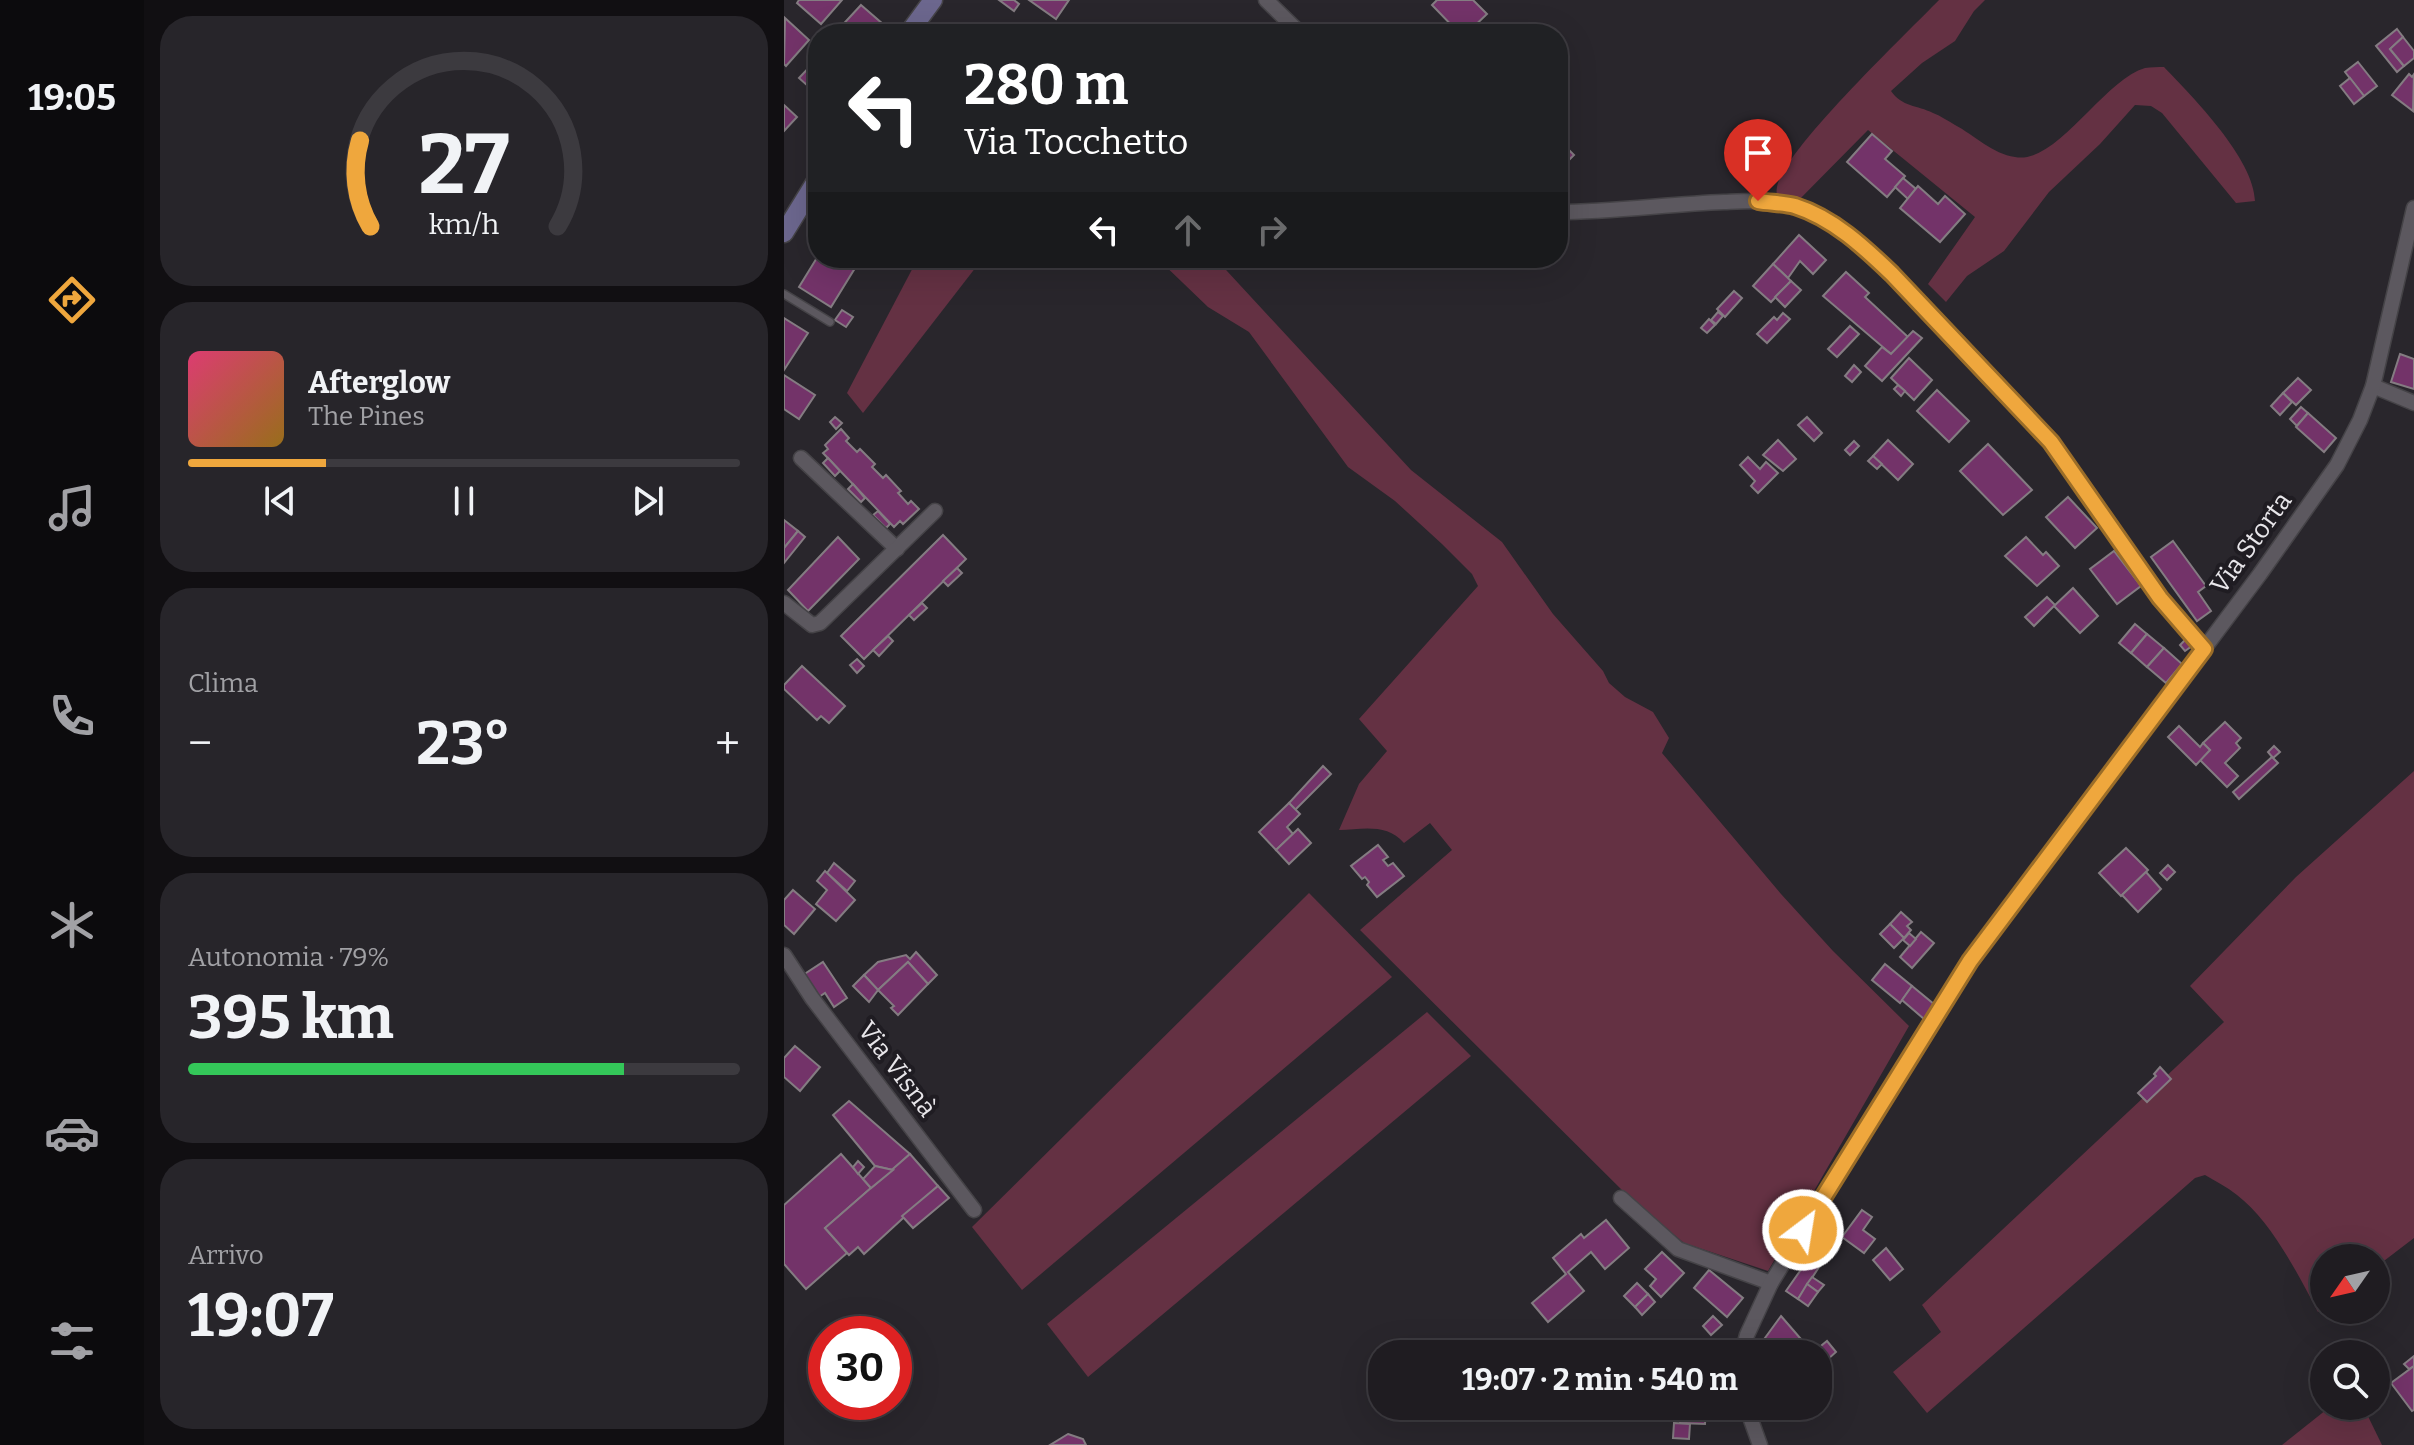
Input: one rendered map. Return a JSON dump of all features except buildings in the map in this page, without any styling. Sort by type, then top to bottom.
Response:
[{"type":"street","points":[[915,24],[933,0]]},
{"type":"street","points":[[1266,0],[1291,24]]},
{"type":"street","points":[[784,233],[808,194]]},
{"type":"street","points":[[1568,211],[1758,201],[1795,206],[1835,225],[1892,274],[2051,442],[2160,598],[2204,649]]},
{"type":"street","name":"Via Storta","points":[[1746,1340],[1771,1283],[1970,961],[2204,649],[2337,465],[2373,386],[2414,208]]},
{"type":"street","points":[[2373,386],[2414,403]]},
{"type":"street","points":[[801,458],[897,549]]},
{"type":"street","points":[[784,603],[812,625],[820,623],[935,511]]},
{"type":"street","name":"Via Visnà","points":[[784,955],[812,998],[974,1210]]},
{"type":"street","points":[[1621,1198],[1678,1249],[1771,1283]]},
{"type":"street","points":[[1751,1420],[1760,1445]]},
{"type":"lane","points":[[784,294],[830,322]]},
{"type":"shaded area","points":[[1939,0],[1985,0],[1955,41],[1922,63],[1891,91],[1900,100],[1939,116],[1999,152],[2015,157],[2031,156],[2064,136],[2129,76],[2145,68],[2164,67],[2233,148],[2252,184],[2255,201],[2236,203],[2162,113],[2151,106],[2135,105],[2100,144],[2049,192],[2004,251],[1967,276],[1946,302],[1928,284],[1975,217],[1868,130],[1792,207],[1777,200],[1777,187],[1784,170],[1800,147],[1848,92]]},
{"type":"shaded area","points":[[913,268],[975,268],[863,413],[847,393]]},
{"type":"shaded area","points":[[1167,268],[1224,268],[1411,470],[1502,542],[1553,614],[1603,671],[1609,683],[1625,697],[1653,712],[1669,738],[1662,753],[1781,894],[1909,1026],[1768,1271],[1684,1243],[1628,1196],[1360,930],[1452,850],[1430,823],[1404,843],[1382,830],[1339,830],[1359,784],[1387,751],[1359,719],[1478,586],[1472,574],[1442,544],[1395,501],[1348,467],[1249,332],[1208,307]]},
{"type":"shaded area","points":[[2414,771],[2414,1238],[2390,1256],[2390,1244],[2310,1244],[2310,1296],[2283,1249],[2249,1206],[2205,1175],[2195,1178],[1927,1413],[1893,1372],[1941,1332],[1922,1305],[2224,1022],[2190,986],[2296,877]]},
{"type":"shaded area","points":[[1309,893],[1392,977],[1022,1290],[972,1227]]},
{"type":"shaded area","points":[[1427,1012],[1471,1056],[1088,1377],[1047,1324]]},
{"type":"shaded area","points":[[2313,1420],[2370,1420],[2382,1445],[2282,1445]]},
{"type":"route","points":[[1758,201],[1795,206],[1835,225],[1892,274],[2051,442],[2160,598],[2204,649],[1970,961],[1803,1230]]}]
